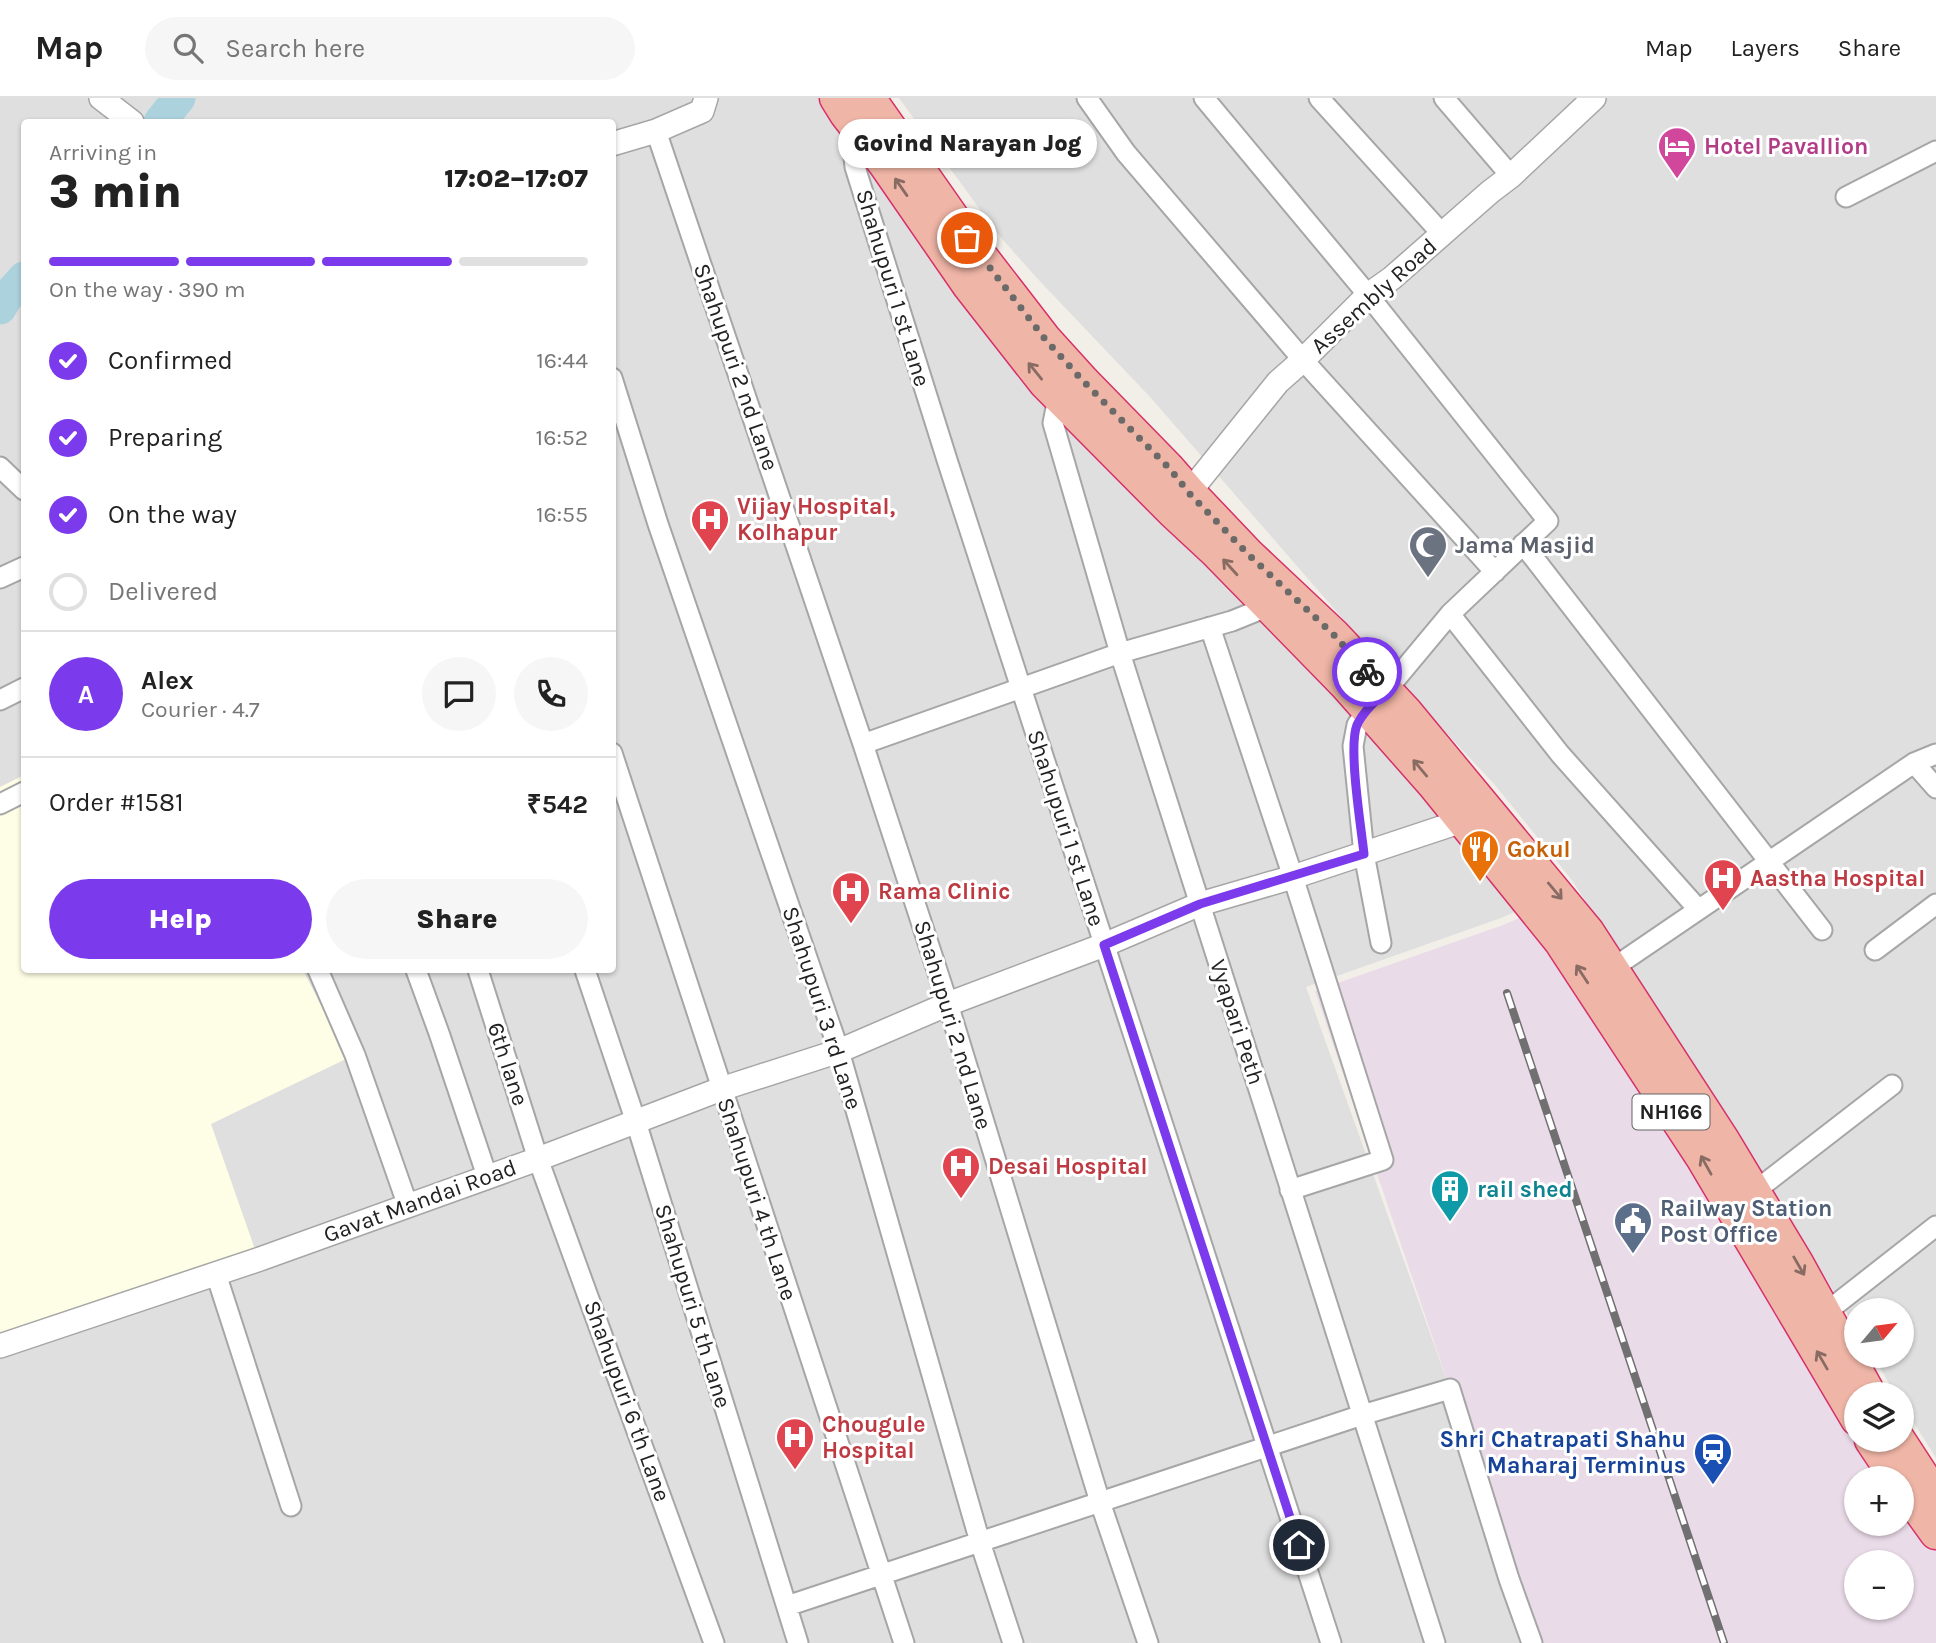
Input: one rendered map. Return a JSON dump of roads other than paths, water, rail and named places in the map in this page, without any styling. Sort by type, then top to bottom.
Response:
[{"type":"highway","name":"NH166","points":[[836,98],[969,286],[1058,398],[1181,503],[1249,555],[1334,635],[1401,745],[1560,941],[1703,1159],[1743,1200],[1825,1314],[1863,1382]]},
{"type":"highway","name":"NH166","points":[[869,98],[967,238],[1045,339],[1170,469],[1181,503],[1216,552],[1345,684],[1376,701],[1444,757],[1588,932],[1723,1140],[1743,1200],[1804,1328],[1844,1397]]},
{"type":"highway","points":[[1907,1452],[1936,1497]]},
{"type":"highway","points":[[1914,1503],[1936,1533]]},
{"type":"street","points":[[101,98],[128,119]]},
{"type":"street","points":[[616,143],[656,131],[702,111],[706,98]]},
{"type":"street","points":[[1087,98],[1126,153],[1303,360],[1494,572]]},
{"type":"street","points":[[1204,98],[1368,295],[1548,521],[1450,614],[1357,725],[1353,746],[1364,854],[1381,943]]},
{"type":"street","points":[[1319,98],[1443,235]]},
{"type":"street","points":[[1444,98],[1511,176]]},
{"type":"street","name":"Assembly Road","points":[[1181,503],[1278,382],[1368,295],[1392,278],[1511,176],[1594,98]]},
{"type":"street","name":"Shahupuri 2 nd Lane","points":[[656,131],[948,1004],[1100,1502],[1147,1643]]},
{"type":"street","name":"Shahupuri 1 st Lane","points":[[863,134],[853,147],[855,167],[948,463],[1331,1643]]},
{"type":"street","points":[[1846,197],[1936,151]]},
{"type":"street","name":"Shahupuri 3 rd Lane","points":[[616,391],[658,524],[839,1051],[980,1542],[1013,1643]]},
{"type":"street","name":"Vyapari Peth","points":[[1058,398],[1053,424],[1120,653],[1434,1643]]},
{"type":"street","points":[[0,467],[21,487]]},
{"type":"street","points":[[1523,544],[1822,930]]},
{"type":"street","points":[[0,578],[21,568]]},
{"type":"street","points":[[863,744],[1120,653],[1232,621],[1269,606]]},
{"type":"street","points":[[1450,614],[1560,754],[1698,909]]},
{"type":"street","points":[[1210,627],[1383,1160],[1290,1190]]},
{"type":"street","points":[[0,700],[21,690]]},
{"type":"street","points":[[1613,968],[1914,763],[1936,754]]},
{"type":"street","points":[[1914,763],[1936,788]]},
{"type":"street","name":"Shahupuri 4 th Lane","points":[[616,766],[904,1643]]},
{"type":"street","points":[[0,804],[21,794]]},
{"type":"street","points":[[948,1004],[1104,945],[1200,904],[1293,877],[1462,821]]},
{"type":"street","points":[[1875,950],[1936,904]]},
{"type":"street","points":[[319,973],[355,1055],[408,1206]]},
{"type":"street","points":[[416,973],[487,1177]]},
{"type":"street","name":"6th lane","points":[[479,973],[538,1159]]},
{"type":"street","name":"Shahupuri 5 th Lane","points":[[586,973],[636,1122],[798,1643]]},
{"type":"street","name":"Gavat Mandai Road","points":[[0,1346],[216,1274],[538,1159],[721,1089],[839,1051],[948,1004]]},
{"type":"street","points":[[1743,1200],[1892,1085]]},
{"type":"street","name":"Shahupuri 6 th Lane","points":[[538,1159],[714,1643]]},
{"type":"street","points":[[1825,1314],[1936,1226]]},
{"type":"street","points":[[216,1274],[291,1506]]},
{"type":"street","points":[[787,1606],[1362,1415],[1450,1389],[1509,1579],[1532,1643]]},
{"type":"waterway","points":[[162,119],[179,98]]},
{"type":"waterway","points":[[0,308],[21,281]]},
{"type":"railway","points":[[1507,993],[1724,1643]]},
{"type":"place","name":"Hotel Pavallion","points":[[1677,180]]},
{"type":"place","name":"Govind Narayan Jog","points":[[967,238]]},
{"type":"place","name":"Vijay Hospital, Kolhapur","points":[[710,553]]},
{"type":"place","name":"Jama Masjid","points":[[1428,579]]},
{"type":"place","name":"Gokul","points":[[1480,883]]},
{"type":"place","name":"Aastha Hospital","points":[[1723,912]]},
{"type":"place","name":"Rama Clinic","points":[[851,925]]},
{"type":"place","name":"Desai Hospital","points":[[961,1200]]},
{"type":"place","name":"rail shed","points":[[1450,1223]]},
{"type":"place","name":"Railway Station Post Office","points":[[1633,1255]]},
{"type":"place","name":"Chougule Hospital","points":[[795,1471]]},
{"type":"place","name":"Shri Chatrapati Shahu Maharaj Terminus","points":[[1713,1486]]}]
